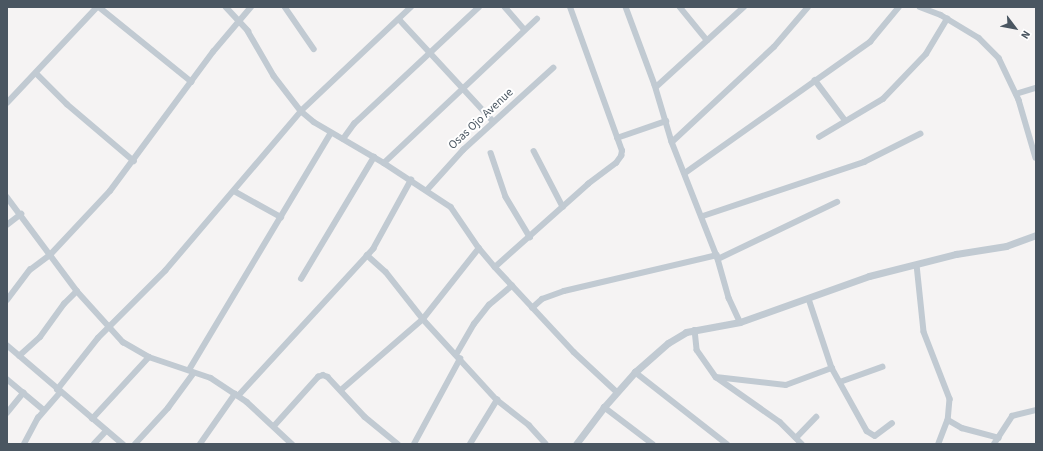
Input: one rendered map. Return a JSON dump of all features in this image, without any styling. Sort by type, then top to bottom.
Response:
[{"type":"street","points":[[7,104],[98,7],[192,82]]},
{"type":"street","points":[[226,7],[239,20],[274,76],[301,111],[331,132],[384,163],[451,207],[479,248],[512,286],[574,352],[617,392]]},
{"type":"street","points":[[7,300],[30,270],[52,254],[110,191],[239,20],[251,7]]},
{"type":"street","points":[[285,7],[314,49]]},
{"type":"street","points":[[24,444],[44,410],[98,338],[109,330],[165,271],[301,111],[411,7]]},
{"type":"street","points":[[343,139],[354,124],[479,7]]},
{"type":"street","points":[[505,7],[525,30]]},
{"type":"street","points":[[495,267],[616,163],[622,151],[570,7]]},
{"type":"street","points":[[626,7],[656,87],[672,142],[703,216],[718,257],[729,298],[740,322]]},
{"type":"street","points":[[680,7],[707,40]]},
{"type":"street","points":[[656,87],[744,7]]},
{"type":"street","points":[[672,142],[774,47],[808,7]]},
{"type":"street","points":[[685,173],[870,42],[899,7]]},
{"type":"street","points":[[920,7],[948,18],[979,38],[999,58],[1016,94],[1036,158]]},
{"type":"street","points":[[819,137],[845,120],[877,104],[901,82],[926,54],[948,18]]},
{"type":"street","points":[[399,19],[429,54],[493,122]]},
{"type":"street","points":[[384,163],[537,19]]},
{"type":"street","name":"Osas Ojo Avenue","points":[[427,190],[462,150],[553,68]]},
{"type":"street","points":[[36,73],[67,104],[134,161]]},
{"type":"street","points":[[815,80],[845,120]]},
{"type":"street","points":[[1016,94],[1036,88]]},
{"type":"street","points":[[617,138],[666,121]]},
{"type":"street","points":[[135,444],[168,408],[191,372],[331,132]]},
{"type":"street","points":[[703,216],[859,164],[920,134]]},
{"type":"street","points":[[534,151],[563,207]]},
{"type":"street","points":[[491,154],[506,197],[530,237]]},
{"type":"street","points":[[301,279],[374,157]]},
{"type":"street","points":[[200,444],[237,395],[367,256],[387,227],[411,180]]},
{"type":"street","points":[[234,191],[281,217]]},
{"type":"street","points":[[7,197],[52,254],[77,291],[109,330],[122,342],[150,357],[211,378],[237,395],[274,426],[292,444]]},
{"type":"street","points":[[532,308],[542,299],[564,291],[718,257],[837,202]]},
{"type":"street","points":[[7,225],[21,214]]},
{"type":"street","points":[[576,444],[604,407],[635,372],[668,343],[695,330],[740,322],[809,300],[869,276],[956,254],[1006,246],[1036,235]]},
{"type":"street","points":[[341,390],[423,319],[479,248]]},
{"type":"street","points":[[367,256],[386,272],[423,319],[497,400],[529,425],[546,444]]},
{"type":"street","points":[[917,265],[924,332],[950,399],[948,420],[939,444]]},
{"type":"street","points":[[414,444],[474,324],[489,305],[512,286]]},
{"type":"street","points":[[19,356],[40,337],[64,304],[77,291]]},
{"type":"street","points":[[809,300],[832,368],[870,434],[875,436],[892,423]]},
{"type":"street","points":[[695,330],[697,350],[716,376],[780,422],[802,444]]},
{"type":"street","points":[[7,345],[59,391],[123,444]]},
{"type":"street","points":[[92,419],[150,357]]},
{"type":"street","points":[[840,382],[882,367]]},
{"type":"street","points":[[716,376],[786,385],[832,368]]},
{"type":"street","points":[[635,372],[728,444]]},
{"type":"street","points":[[274,426],[318,377],[328,377],[365,417],[398,444]]},
{"type":"street","points":[[7,379],[44,410]]},
{"type":"street","points":[[7,413],[23,393]]},
{"type":"street","points":[[470,444],[497,400]]},
{"type":"street","points":[[604,407],[653,444]]},
{"type":"street","points":[[994,444],[1012,416],[1036,410]]},
{"type":"street","points":[[796,438],[816,417]]},
{"type":"street","points":[[948,420],[962,428],[999,438]]},
{"type":"street","points":[[94,444],[106,431]]}]
